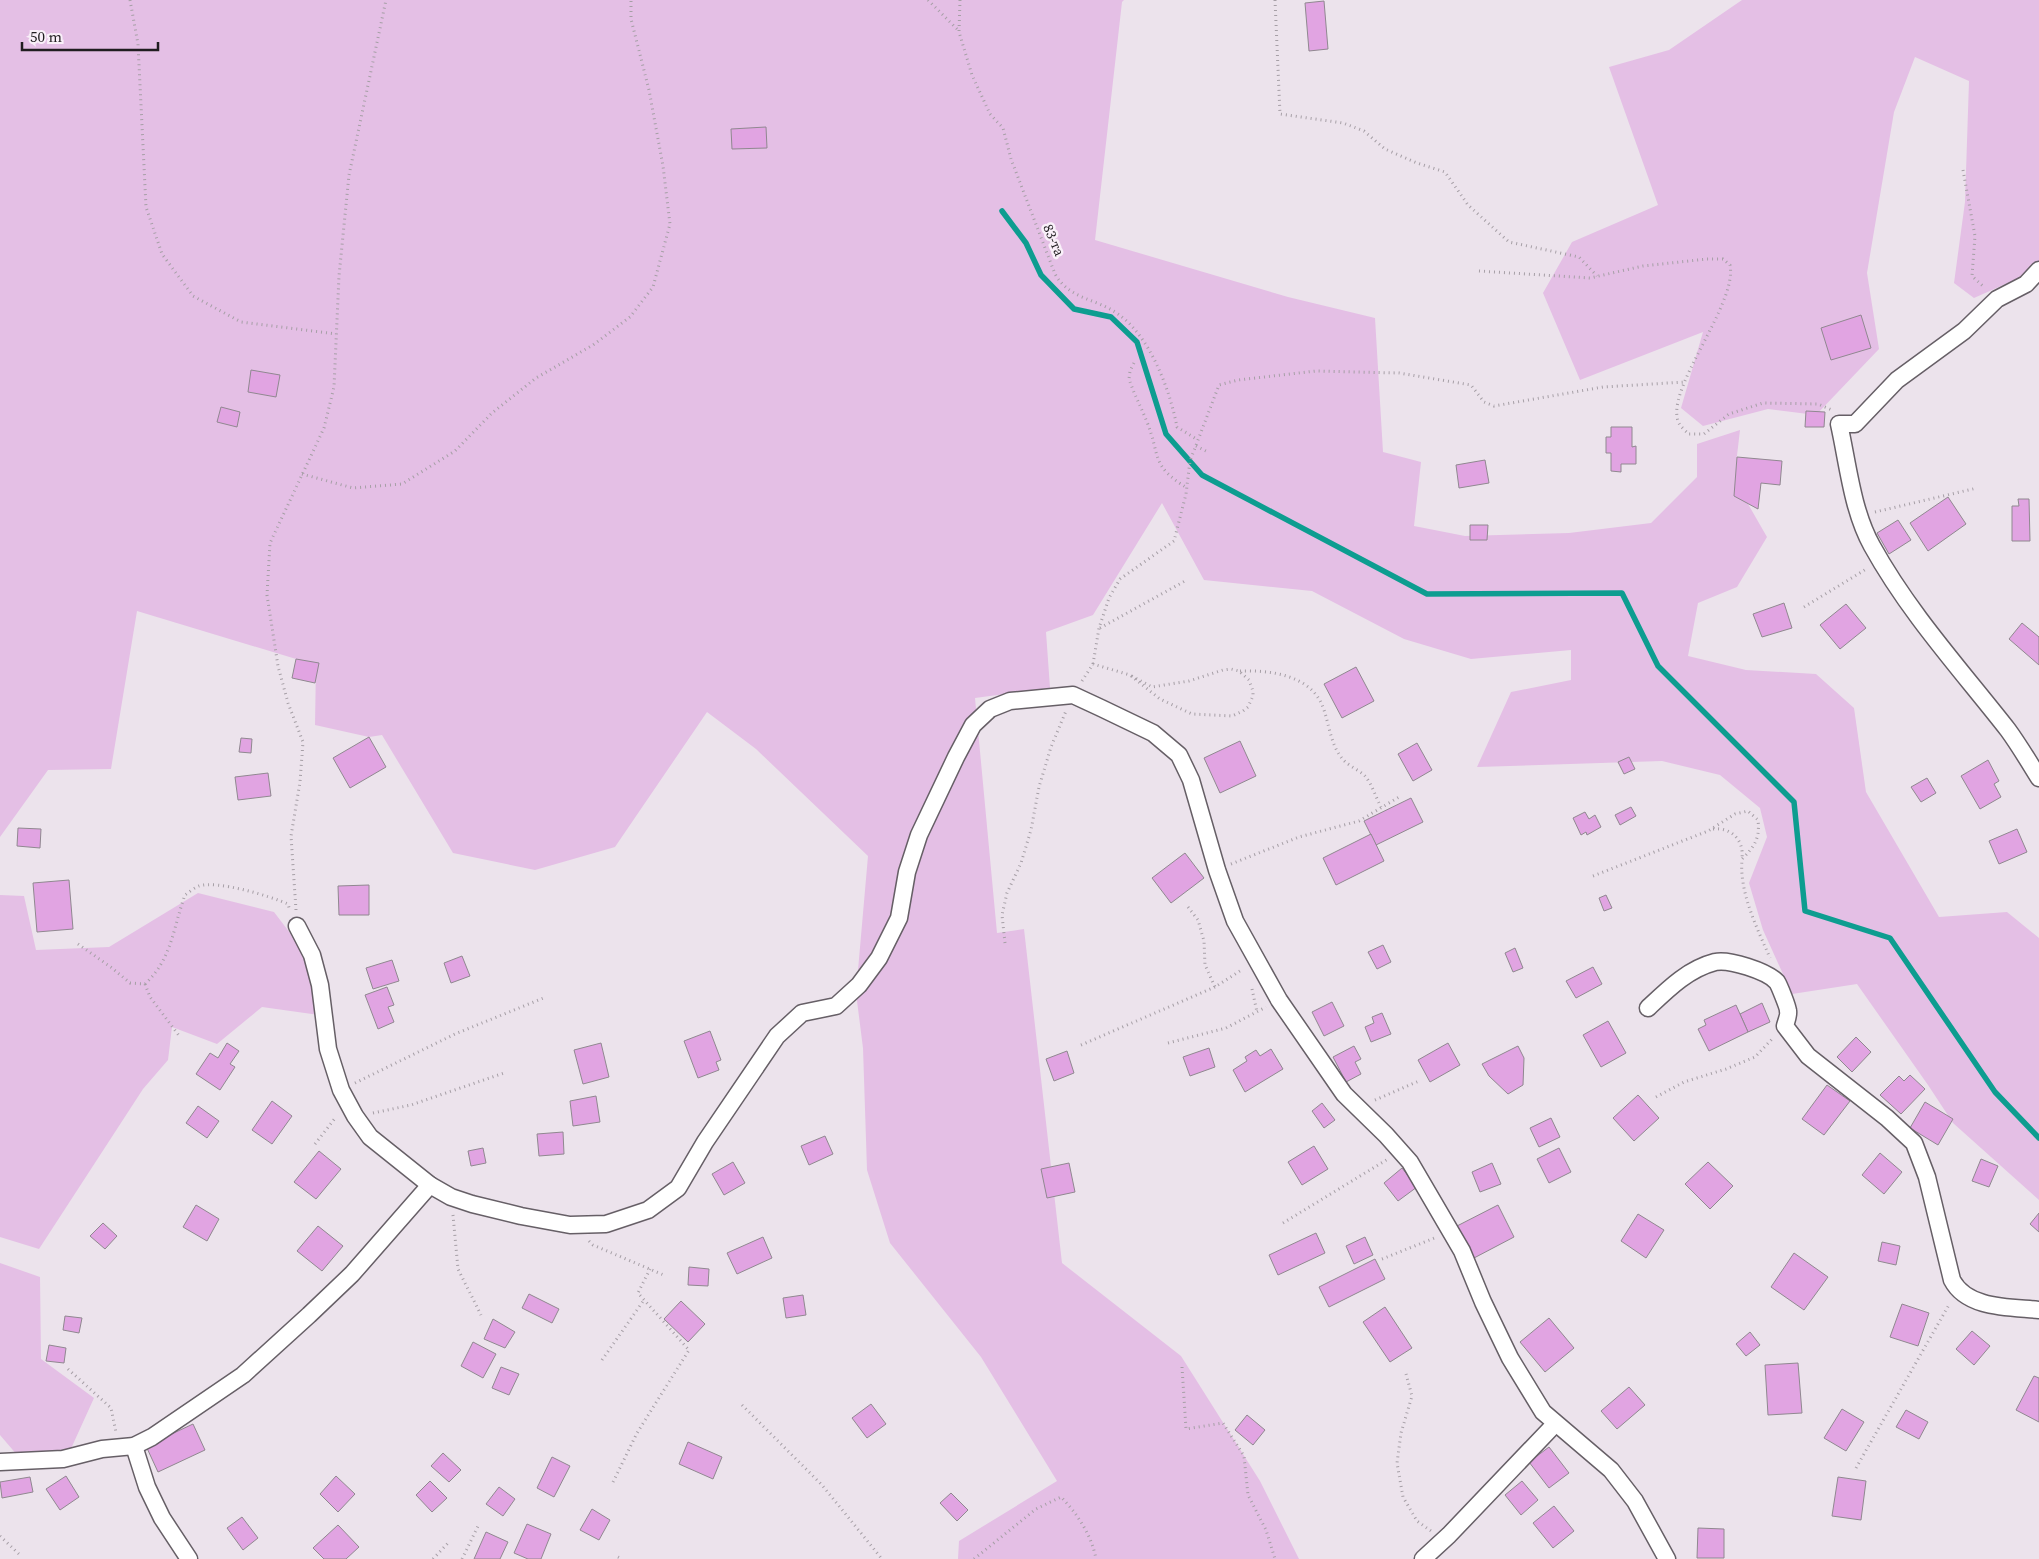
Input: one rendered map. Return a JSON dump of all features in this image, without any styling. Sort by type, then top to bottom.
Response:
[{"type":"street","points":[[2039,270],[2026,284],[1997,299],[1964,331],[1897,380],[1855,424],[1839,424],[1860,516],[1871,545],[1907,601],[1959,672],[2009,731],[2039,778]]},
{"type":"street","points":[[297,926],[312,955],[320,985],[328,1049],[348,1103],[370,1137],[430,1185],[451,1197],[521,1216],[570,1225],[606,1224],[648,1210],[678,1188],[705,1142],[777,1036],[802,1013],[836,1006],[859,986],[879,958],[899,918],[908,872],[919,835],[973,725],[990,709],[1010,702],[1073,695],[1153,733],[1180,755],[1191,780],[1217,870],[1235,921],[1279,1000],[1344,1094],[1410,1162],[1452,1232],[1462,1251],[1482,1302],[1510,1358],[1543,1412],[1610,1470],[1635,1501],[1667,1559]]},
{"type":"street","points":[[1648,1008],[1674,984],[1701,968],[1717,962],[1739,963],[1777,982],[1788,1011],[1785,1026],[1808,1056],[1887,1118],[1914,1143],[1927,1178],[1952,1280],[1957,1290],[1972,1299],[1998,1306],[2039,1310]]},
{"type":"street","points":[[0,1462],[63,1459],[102,1449],[126,1447],[152,1437],[243,1375],[352,1274],[430,1185]]},
{"type":"street","points":[[1423,1559],[1449,1535],[1555,1424]]},
{"type":"street","points":[[126,1447],[148,1487],[162,1518],[188,1559]]},
{"type":"path","points":[[130,0],[138,44],[146,207],[162,254],[193,296],[241,322],[336,334]]},
{"type":"path","points":[[297,926],[291,836],[300,782],[303,742],[288,703],[278,666],[267,595],[270,543],[324,428],[334,387],[339,276],[350,175],[386,0]]},
{"type":"path","points":[[302,474],[353,488],[402,484],[455,451],[492,413],[536,378],[594,345],[630,317],[653,287],[670,224],[663,166],[649,90],[631,18],[631,0]]},
{"type":"path","points":[[928,0],[959,32]]},
{"type":"path","name":"83-та","points":[[960,0],[959,32],[972,75],[990,114],[1003,128],[1011,159],[1055,274],[1060,283],[1074,294],[1094,301],[1118,314],[1130,325],[1156,362],[1175,414],[1177,427],[1198,440]]},
{"type":"path","points":[[1274,0],[1280,114],[1350,126],[1364,131],[1385,149],[1417,163],[1445,172],[1468,205],[1509,242],[1579,257],[1598,276]]},
{"type":"path","points":[[1963,170],[1975,236],[1972,276],[1997,299]]},
{"type":"path","points":[[1479,270],[1590,278],[1643,266],[1723,259],[1730,265],[1731,273],[1727,293],[1685,382],[1677,406],[1679,424],[1688,434],[1704,434],[1729,414],[1763,403],[1818,404],[1832,410],[1839,424]]},
{"type":"path","points":[[1134,363],[1129,379],[1147,422],[1157,461],[1169,476],[1187,488]]},
{"type":"path","points":[[1005,943],[1002,914],[1031,830],[1039,787],[1051,747],[1073,695],[1093,664],[1099,628],[1109,598],[1120,579],[1174,542],[1187,488],[1190,461],[1219,386],[1238,380],[1316,371],[1399,373],[1471,385],[1484,402],[1494,406],[1603,387],[1685,382]]},
{"type":"path","points":[[1196,446],[1208,452]]},
{"type":"path","points":[[1860,516],[1976,488]]},
{"type":"path","points":[[1804,608],[1881,560]]},
{"type":"path","points":[[1099,628],[1185,581]]},
{"type":"path","points":[[1093,664],[1130,675],[1152,687],[1188,681],[1231,669],[1239,671],[1261,670],[1283,675],[1309,686],[1323,707],[1341,758],[1365,777],[1381,807]]},
{"type":"path","points":[[1130,675],[1160,699],[1192,714],[1232,716],[1244,711],[1253,696],[1249,680],[1239,671]]},
{"type":"path","points":[[1217,870],[1299,837],[1359,821],[1399,797]]},
{"type":"path","points":[[1593,876],[1708,831],[1735,814],[1748,811],[1758,820],[1760,832],[1753,849],[1742,859]]},
{"type":"path","points":[[1708,831],[1723,829],[1736,836],[1743,851],[1741,870],[1746,893],[1777,982]]},
{"type":"path","points":[[78,944],[130,983],[145,984],[156,974],[167,955],[185,895],[199,886],[219,886],[269,896],[288,904],[297,926]]},
{"type":"path","points":[[1188,907],[1198,920],[1204,941],[1205,965],[1215,987]]},
{"type":"path","points":[[1081,1045],[1215,987],[1248,966]]},
{"type":"path","points":[[145,984],[150,997],[180,1037]]},
{"type":"path","points":[[1251,985],[1256,1012]]},
{"type":"path","points":[[315,1144],[348,1103],[455,1034],[546,997]]},
{"type":"path","points":[[1168,1043],[1226,1028],[1279,1000]]},
{"type":"path","points":[[1656,1097],[1684,1082],[1726,1069],[1755,1057],[1785,1026]]},
{"type":"path","points":[[348,1103],[411,1105],[504,1073]]},
{"type":"path","points":[[1358,1108],[1419,1081]]},
{"type":"path","points":[[1283,1223],[1401,1151]]},
{"type":"path","points":[[451,1197],[458,1269],[481,1316]]},
{"type":"path","points":[[570,1225],[593,1244],[666,1276]]},
{"type":"path","points":[[1382,1259],[1452,1232]]},
{"type":"path","points":[[613,1482],[637,1433],[689,1350],[638,1293],[650,1269]]},
{"type":"path","points":[[1856,1468],[1957,1290]]},
{"type":"path","points":[[602,1360],[644,1300]]},
{"type":"path","points":[[1182,1367],[1186,1429],[1223,1423],[1244,1456],[1248,1495],[1266,1530],[1275,1559]]},
{"type":"path","points":[[68,1369],[112,1408],[126,1447]]},
{"type":"path","points":[[1406,1374],[1412,1396],[1401,1433],[1397,1463],[1403,1497],[1417,1521],[1435,1534],[1449,1535]]},
{"type":"path","points":[[742,1406],[822,1485],[882,1559]]},
{"type":"path","points":[[974,1559],[1036,1509],[1060,1497],[1073,1509],[1094,1546],[1096,1559]]},
{"type":"path","points":[[462,1559],[478,1526]]},
{"type":"path","points":[[0,1536],[20,1555]]},
{"type":"path","points":[[433,1559],[448,1543]]},
{"type":"shaded area","points":[[0,0],[1124,0],[1122,2],[1095,240],[1288,297],[1375,318],[1383,452],[1421,462],[1414,526],[1465,536],[1569,533],[1651,523],[1697,477],[1697,444],[1740,430],[1736,464],[1740,490],[1767,537],[1737,587],[1698,603],[1688,656],[1746,670],[1816,674],[1854,708],[1866,792],[1939,917],[2007,912],[2039,938],[2039,1200],[1953,1123],[1857,984],[1792,994],[1763,930],[1749,883],[1767,837],[1760,808],[1720,775],[1662,761],[1477,767],[1511,692],[1571,680],[1571,650],[1471,659],[1404,639],[1312,591],[1204,580],[1162,503],[1093,615],[1046,632],[1050,688],[975,698],[997,933],[1024,929],[1062,1263],[1181,1356],[1260,1481],[1299,1559],[958,1559],[959,1541],[1057,1481],[981,1357],[890,1243],[867,1170],[863,1048],[856,993],[868,856],[756,749],[707,712],[615,847],[535,870],[453,853],[382,735],[369,737],[315,725],[316,665],[137,611],[111,769],[48,770],[0,837]]},
{"type":"shaded area","points":[[1742,0],[2039,0],[2039,269],[1974,298],[1954,283],[1965,202],[1969,81],[1915,57],[1894,112],[1867,273],[1879,349],[1816,415],[1768,409],[1703,426],[1681,408],[1703,332],[1580,380],[1543,293],[1572,242],[1658,205],[1609,67],[1669,50]]},
{"type":"shaded area","points":[[198,893],[274,912],[306,954],[319,1015],[262,1007],[217,1044],[172,1027],[168,1060],[143,1089],[39,1249],[0,1237],[0,895],[24,896],[36,950],[109,947]]},
{"type":"shaded area","points":[[0,1263],[40,1277],[41,1359],[94,1398],[64,1464],[18,1456],[0,1435]]},
{"type":"building","points":[[1324,1],[1328,49],[1309,51],[1305,3]]},
{"type":"building","points":[[766,127],[767,148],[732,149],[731,129]]},
{"type":"building","points":[[1861,315],[1871,348],[1831,360],[1821,328]]},
{"type":"building","points":[[251,370],[280,375],[276,397],[248,392]]},
{"type":"building","points":[[221,407],[240,412],[237,427],[217,422]]},
{"type":"building","points":[[1806,411],[1825,412],[1824,427],[1805,427]]},
{"type":"building","points":[[1611,427],[1632,427],[1632,447],[1636,446],[1636,464],[1621,464],[1621,472],[1611,471],[1611,453],[1606,453],[1606,437],[1611,437]]},
{"type":"building","points":[[1737,457],[1782,461],[1780,485],[1761,483],[1758,509],[1734,496]]},
{"type":"building","points":[[1485,460],[1489,483],[1459,488],[1456,465]]},
{"type":"building","points":[[1948,497],[1966,524],[1928,551],[1910,523]]},
{"type":"building","points":[[2018,499],[2029,499],[2030,541],[2012,541],[2012,506],[2019,506]]},
{"type":"building","points":[[1898,520],[1911,540],[1889,554],[1877,533]]},
{"type":"building","points":[[1470,525],[1488,525],[1487,540],[1470,540]]},
{"type":"building","points":[[1784,603],[1792,628],[1762,637],[1753,614]]},
{"type":"building","points":[[1846,604],[1866,628],[1840,649],[1820,625]]},
{"type":"building","points":[[2022,623],[2039,637],[2039,665],[2009,639]]},
{"type":"building","points":[[296,659],[319,663],[315,683],[292,678]]},
{"type":"building","points":[[1356,667],[1374,701],[1342,718],[1324,684]]},
{"type":"building","points":[[369,737],[386,767],[350,788],[333,758]]},
{"type":"building","points":[[241,738],[252,739],[251,753],[239,752]]},
{"type":"building","points":[[1240,741],[1256,776],[1220,793],[1204,758]]},
{"type":"building","points":[[1417,743],[1432,770],[1413,781],[1398,754]]},
{"type":"building","points":[[1629,757],[1635,769],[1624,774],[1618,762]]},
{"type":"building","points":[[1988,760],[1999,781],[1994,784],[2001,797],[1980,809],[1961,776]]},
{"type":"building","points":[[268,773],[271,796],[238,800],[235,777]]},
{"type":"building","points":[[1927,778],[1936,793],[1921,802],[1911,787]]},
{"type":"building","points":[[1411,798],[1423,822],[1376,845],[1364,821]]},
{"type":"building","points":[[1631,807],[1636,816],[1620,825],[1615,815]]},
{"type":"building","points":[[1585,812],[1589,819],[1595,815],[1601,827],[1587,835],[1586,832],[1581,835],[1573,818]]},
{"type":"building","points":[[18,828],[41,829],[40,848],[17,846]]},
{"type":"building","points":[[2017,829],[2027,852],[1999,864],[1989,841]]},
{"type":"building","points":[[1371,834],[1384,861],[1336,885],[1323,858]]},
{"type":"building","points":[[1185,853],[1204,878],[1171,903],[1152,878]]},
{"type":"building","points":[[69,880],[73,929],[37,932],[33,883]]},
{"type":"building","points":[[369,885],[369,915],[339,915],[338,886]]},
{"type":"building","points":[[1606,895],[1612,908],[1604,911],[1599,898]]},
{"type":"building","points":[[1383,945],[1391,962],[1377,969],[1368,952]]},
{"type":"building","points":[[1515,948],[1523,968],[1513,972],[1505,953]]},
{"type":"building","points":[[462,956],[470,976],[451,983],[444,963]]},
{"type":"building","points":[[392,960],[399,981],[373,989],[366,968]]},
{"type":"building","points":[[1593,967],[1602,984],[1576,998],[1566,981]]},
{"type":"building","points":[[387,987],[394,1005],[388,1007],[394,1022],[378,1029],[365,995]]},
{"type":"building","points":[[1332,1002],[1344,1026],[1324,1036],[1312,1012]]},
{"type":"building","points":[[1762,1003],[1770,1022],[1748,1032],[1740,1014]]},
{"type":"building","points":[[1736,1005],[1748,1032],[1709,1051],[1698,1029],[1706,1025],[1704,1020]]},
{"type":"building","points":[[1382,1013],[1391,1034],[1371,1042],[1365,1027],[1374,1023],[1372,1017]]},
{"type":"building","points":[[1608,1021],[1626,1053],[1601,1067],[1583,1035]]},
{"type":"building","points":[[710,1031],[721,1060],[716,1062],[719,1070],[698,1078],[684,1041]]},
{"type":"building","points":[[1856,1037],[1871,1052],[1852,1072],[1837,1057]]},
{"type":"building","points":[[227,1043],[239,1051],[230,1064],[235,1067],[220,1090],[196,1074],[210,1053],[218,1058]]},
{"type":"building","points":[[601,1043],[609,1077],[583,1084],[574,1050]]},
{"type":"building","points":[[1448,1043],[1460,1065],[1430,1082],[1418,1060]]},
{"type":"building","points":[[1354,1046],[1361,1059],[1355,1062],[1361,1074],[1346,1082],[1333,1057]]},
{"type":"building","points":[[1518,1046],[1524,1058],[1523,1085],[1508,1094],[1489,1076],[1482,1064]]},
{"type":"building","points":[[1209,1048],[1215,1067],[1190,1076],[1183,1057]]},
{"type":"building","points":[[1271,1049],[1283,1069],[1245,1092],[1233,1070],[1247,1061],[1245,1057],[1256,1050],[1260,1056]]},
{"type":"building","points":[[1067,1051],[1074,1073],[1054,1081],[1046,1059]]},
{"type":"building","points":[[1910,1075],[1925,1089],[1901,1114],[1880,1095],[1899,1076],[1904,1081]]},
{"type":"building","points":[[1827,1085],[1850,1101],[1824,1135],[1802,1119]]},
{"type":"building","points":[[1638,1095],[1659,1118],[1634,1141],[1613,1118]]},
{"type":"building","points":[[596,1096],[600,1122],[573,1126],[570,1101]]},
{"type":"building","points":[[272,1101],[292,1116],[272,1144],[252,1130]]},
{"type":"building","points":[[1925,1102],[1953,1119],[1938,1145],[1910,1128]]},
{"type":"building","points":[[1322,1103],[1335,1120],[1324,1128],[1312,1111]]},
{"type":"building","points":[[198,1106],[219,1121],[207,1138],[186,1123]]},
{"type":"building","points":[[1551,1118],[1560,1137],[1539,1147],[1530,1128]]},
{"type":"building","points":[[563,1132],[564,1154],[539,1156],[537,1134]]},
{"type":"building","points":[[825,1136],[833,1154],[809,1165],[801,1146]]},
{"type":"building","points":[[1314,1146],[1328,1169],[1302,1185],[1288,1162]]},
{"type":"building","points":[[483,1148],[486,1163],[471,1166],[468,1151]]},
{"type":"building","points":[[1559,1148],[1571,1172],[1549,1183],[1537,1159]]},
{"type":"building","points":[[319,1151],[341,1169],[316,1199],[294,1182]]},
{"type":"building","points":[[1880,1153],[1902,1172],[1884,1194],[1862,1175]]},
{"type":"building","points":[[1981,1159],[1998,1166],[1989,1187],[1972,1181]]},
{"type":"building","points":[[733,1162],[745,1183],[724,1195],[712,1174]]},
{"type":"building","points":[[1708,1162],[1733,1186],[1710,1209],[1685,1184]]},
{"type":"building","points":[[1069,1163],[1075,1192],[1047,1198],[1041,1169]]},
{"type":"building","points":[[1492,1163],[1501,1184],[1480,1192],[1472,1172]]},
{"type":"building","points":[[1402,1168],[1417,1187],[1398,1201],[1384,1183]]},
{"type":"building","points":[[196,1205],[219,1219],[207,1241],[183,1227]]},
{"type":"building","points":[[1498,1205],[1514,1237],[1474,1258],[1457,1226]]},
{"type":"building","points":[[2039,1213],[2039,1232],[2030,1224]]},
{"type":"building","points":[[1638,1214],[1664,1230],[1646,1258],[1621,1241]]},
{"type":"building","points":[[103,1223],[117,1236],[105,1249],[90,1236]]},
{"type":"building","points":[[318,1226],[343,1246],[322,1271],[297,1251]]},
{"type":"building","points":[[1316,1233],[1325,1253],[1278,1275],[1269,1255]]},
{"type":"building","points":[[763,1237],[772,1258],[737,1274],[727,1253]]},
{"type":"building","points":[[1365,1237],[1373,1255],[1354,1264],[1346,1246]]},
{"type":"building","points":[[1882,1242],[1900,1246],[1896,1265],[1878,1261]]},
{"type":"building","points":[[1794,1253],[1828,1277],[1804,1310],[1771,1287]]},
{"type":"building","points":[[1375,1259],[1385,1279],[1329,1307],[1319,1287]]},
{"type":"building","points":[[689,1267],[709,1269],[708,1286],[688,1285]]},
{"type":"building","points":[[529,1294],[559,1309],[552,1323],[522,1308]]},
{"type":"building","points":[[803,1295],[806,1315],[786,1318],[783,1298]]},
{"type":"building","points":[[681,1301],[705,1324],[688,1342],[664,1319]]},
{"type":"building","points":[[1902,1304],[1929,1313],[1918,1346],[1890,1337]]},
{"type":"building","points":[[1385,1307],[1412,1348],[1390,1362],[1363,1322]]},
{"type":"building","points":[[65,1316],[82,1318],[79,1333],[63,1330]]},
{"type":"building","points":[[1549,1318],[1574,1348],[1545,1372],[1520,1342]]},
{"type":"building","points":[[493,1319],[515,1332],[505,1348],[484,1339]]},
{"type":"building","points":[[1972,1331],[1990,1346],[1974,1365],[1956,1349]]},
{"type":"building","points":[[1750,1332],[1760,1345],[1746,1356],[1736,1344]]},
{"type":"building","points":[[473,1342],[496,1354],[483,1378],[461,1366]]},
{"type":"building","points":[[49,1345],[66,1348],[64,1363],[46,1361]]},
{"type":"building","points":[[1798,1363],[1802,1413],[1768,1415],[1765,1365]]},
{"type":"building","points":[[501,1367],[519,1374],[509,1395],[492,1388]]},
{"type":"building","points":[[2034,1376],[2039,1378],[2039,1422],[2016,1410]]},
{"type":"building","points":[[1629,1387],[1645,1405],[1617,1429],[1601,1411]]},
{"type":"building","points":[[871,1404],[886,1424],[867,1438],[852,1418]]},
{"type":"building","points":[[1842,1409],[1864,1422],[1846,1451],[1824,1438]]},
{"type":"building","points":[[1906,1410],[1928,1422],[1919,1439],[1896,1427]]},
{"type":"building","points":[[1247,1415],[1265,1430],[1253,1445],[1235,1430]]},
{"type":"building","points":[[193,1424],[205,1450],[158,1472],[146,1446]]},
{"type":"building","points":[[688,1442],[722,1457],[713,1479],[679,1464]]},
{"type":"building","points":[[1549,1447],[1569,1473],[1549,1488],[1529,1462]]},
{"type":"building","points":[[443,1453],[461,1470],[449,1482],[431,1466]]},
{"type":"building","points":[[552,1457],[570,1466],[554,1497],[537,1488]]},
{"type":"building","points":[[66,1476],[79,1497],[60,1510],[46,1489]]},
{"type":"building","points":[[336,1476],[355,1494],[338,1512],[320,1494]]},
{"type":"building","points":[[30,1477],[33,1492],[2,1498],[0,1482]]},
{"type":"building","points":[[1838,1477],[1866,1481],[1861,1520],[1832,1516]]},
{"type":"building","points":[[430,1481],[447,1498],[432,1512],[416,1495]]},
{"type":"building","points":[[1522,1481],[1538,1500],[1521,1515],[1505,1495]]},
{"type":"building","points":[[499,1487],[515,1499],[503,1516],[486,1504]]},
{"type":"building","points":[[951,1493],[968,1510],[957,1521],[940,1503]]},
{"type":"building","points":[[1554,1506],[1574,1531],[1553,1548],[1533,1523]]},
{"type":"building","points":[[592,1509],[610,1520],[599,1540],[580,1530]]},
{"type":"building","points":[[242,1517],[258,1538],[243,1550],[227,1528]]},
{"type":"building","points":[[527,1524],[551,1534],[541,1559],[528,1559],[514,1553]]},
{"type":"building","points":[[338,1525],[359,1547],[346,1559],[324,1559],[313,1548]]},
{"type":"building","points":[[1698,1528],[1724,1529],[1724,1558],[1697,1558]]},
{"type":"building","points":[[486,1532],[508,1542],[500,1559],[474,1559]]},
{"type":"waterway","points":[[1002,211],[1026,243],[1041,275],[1074,309],[1111,317],[1137,342],[1166,434],[1202,475],[1427,594],[1622,593],[1658,666],[1794,802],[1805,911],[1890,938],[1995,1092],[2039,1138]]}]
